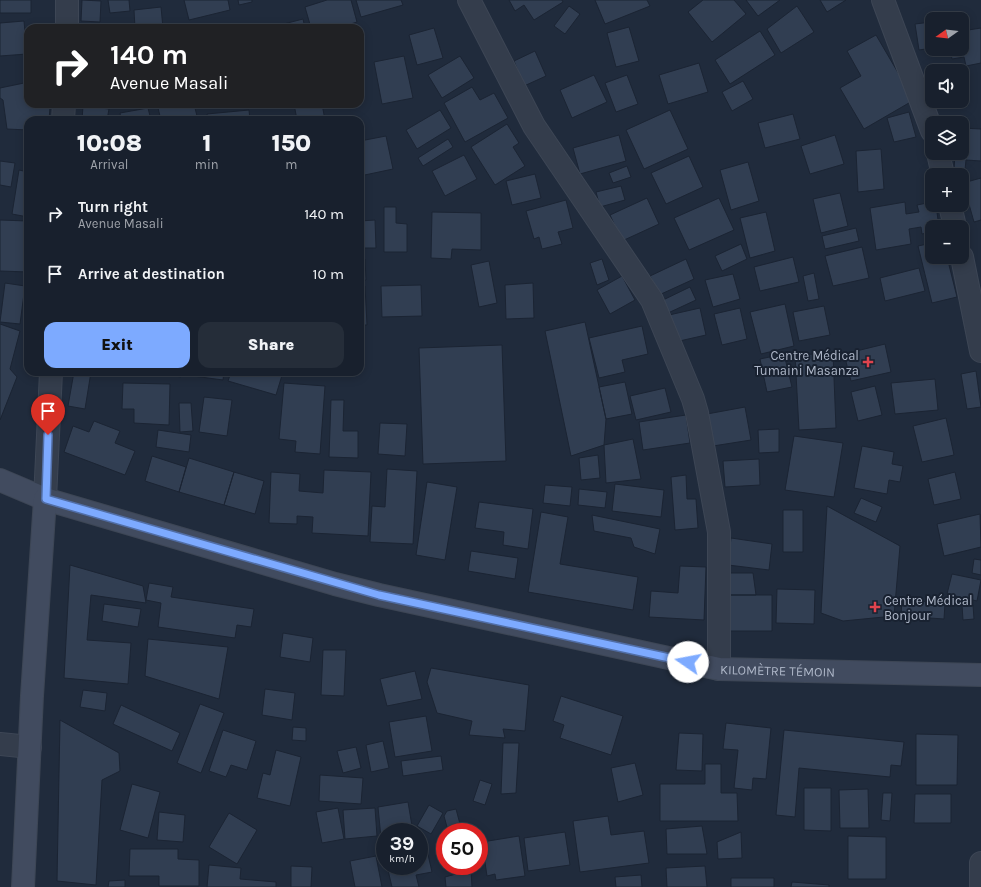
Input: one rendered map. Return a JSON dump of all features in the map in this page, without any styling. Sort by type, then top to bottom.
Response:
[{"type":"main road","name":"KILOMÈTRE TÉMOIN","points":[[0,480],[46,499],[379,595],[719,669],[981,674]]},
{"type":"main road","points":[[23,887],[30,747],[46,499]]},
{"type":"street","points":[[66,24],[67,0]]},
{"type":"street","points":[[469,0],[534,126],[652,300],[693,399],[697,413],[719,532],[719,669]]},
{"type":"street","points":[[883,0],[926,116]]},
{"type":"street","points":[[963,264],[981,351]]},
{"type":"street","points":[[46,499],[51,376]]},
{"type":"street","points":[[0,744],[30,747]]},
{"type":"street","points":[[981,863],[981,887]]},
{"type":"building","points":[[0,0],[31,0],[31,13],[0,13]]},
{"type":"building","points":[[82,0],[101,1],[100,22],[81,21]]},
{"type":"building","points":[[108,0],[129,0],[130,11],[110,13]]},
{"type":"building","points":[[184,0],[228,0],[230,10],[189,20]]},
{"type":"building","points":[[238,0],[252,0],[252,2],[239,5]]},
{"type":"building","points":[[327,0],[351,0],[357,22],[351,24],[310,24],[305,7]]},
{"type":"building","points":[[356,0],[401,0],[403,5],[361,17]]},
{"type":"building","points":[[509,0],[562,0],[563,2],[534,20],[524,5],[515,11]]},
{"type":"building","points":[[595,0],[647,0],[650,6],[605,24]]},
{"type":"building","points":[[703,0],[734,0],[746,14],[712,42],[688,12]]},
{"type":"building","points":[[746,0],[780,0],[758,16]]},
{"type":"building","points":[[820,0],[846,0],[827,12]]},
{"type":"building","points":[[569,6],[580,14],[565,34],[554,26]]},
{"type":"building","points":[[797,6],[814,32],[781,53],[767,29]]},
{"type":"building","points":[[161,7],[163,24],[135,24],[134,10]]},
{"type":"building","points":[[303,19],[304,24],[284,24]]},
{"type":"building","points":[[24,21],[24,54],[0,56],[0,23]]},
{"type":"building","points":[[925,23],[925,49],[919,50],[915,24]]},
{"type":"building","points":[[629,27],[639,61],[616,67],[607,33]]},
{"type":"building","points":[[434,28],[443,58],[417,65],[409,35]]},
{"type":"building","points":[[981,28],[981,63],[969,65],[969,64],[966,64],[964,57],[952,59],[951,56],[969,56],[969,30]]},
{"type":"building","points":[[760,31],[775,55],[730,84],[715,60]]},
{"type":"building","points":[[876,35],[914,100],[864,129],[840,88],[861,76],[847,51]]},
{"type":"building","points":[[535,51],[546,76],[524,86],[514,61]]},
{"type":"building","points":[[404,56],[413,98],[382,104],[374,62]]},
{"type":"building","points":[[460,56],[474,78],[442,98],[428,75]]},
{"type":"building","points":[[699,63],[708,92],[668,104],[659,75]]},
{"type":"building","points":[[594,75],[607,102],[572,118],[560,90]]},
{"type":"building","points":[[627,75],[638,104],[616,112],[605,83]]},
{"type":"building","points":[[743,81],[753,99],[732,111],[722,92]]},
{"type":"building","points":[[24,83],[24,108],[50,108],[49,116],[24,116],[24,130],[7,129],[3,100],[0,98],[0,88]]},
{"type":"building","points":[[472,87],[480,100],[494,93],[508,118],[465,142],[444,103]]},
{"type":"building","points":[[83,108],[109,109],[108,116],[82,116]]},
{"type":"building","points":[[148,108],[150,116],[120,116],[120,113]]},
{"type":"building","points":[[158,108],[195,108],[197,116],[160,116]]},
{"type":"building","points":[[295,108],[323,108],[324,116],[296,116]]},
{"type":"building","points":[[249,110],[250,116],[207,116],[207,114]]},
{"type":"building","points":[[440,110],[451,128],[417,149],[406,130]]},
{"type":"building","points":[[670,110],[688,149],[644,169],[626,130]]},
{"type":"building","points":[[909,112],[916,137],[894,142],[887,118]]},
{"type":"building","points":[[793,114],[800,139],[765,148],[758,123]]},
{"type":"building","points":[[507,124],[519,143],[513,147],[525,166],[495,185],[471,147]]},
{"type":"building","points":[[969,128],[981,129],[981,161],[966,160],[969,160]]},
{"type":"building","points":[[619,135],[626,161],[580,174],[573,148]]},
{"type":"building","points":[[835,135],[844,164],[810,174],[801,146]]},
{"type":"building","points":[[386,136],[393,169],[364,175],[364,140]]},
{"type":"building","points":[[448,139],[453,147],[423,166],[418,158]]},
{"type":"building","points":[[881,149],[884,189],[858,192],[856,151]]},
{"type":"building","points":[[464,155],[477,179],[445,196],[432,171]]},
{"type":"building","points":[[689,156],[703,187],[666,204],[651,173]]},
{"type":"building","points":[[955,160],[966,160],[965,168],[954,168]]},
{"type":"building","points":[[0,161],[15,163],[11,187],[0,185]]},
{"type":"building","points":[[748,162],[759,201],[731,210],[720,170]]},
{"type":"building","points":[[627,166],[631,177],[613,183],[609,173]]},
{"type":"building","points":[[19,170],[24,171],[24,216],[12,214]]},
{"type":"building","points":[[535,174],[541,198],[512,205],[506,181]]},
{"type":"building","points":[[981,178],[981,220],[974,222],[969,204],[969,181]]},
{"type":"building","points":[[621,186],[625,200],[600,207],[596,192]]},
{"type":"building","points":[[840,193],[848,226],[821,233],[813,199]]},
{"type":"building","points":[[647,198],[659,224],[622,241],[610,215]]},
{"type":"building","points":[[719,198],[734,230],[689,250],[674,218]]},
{"type":"building","points":[[566,200],[573,228],[558,232],[562,244],[542,249],[539,237],[534,239],[526,211]]},
{"type":"building","points":[[905,202],[906,214],[919,212],[917,205],[925,203],[925,212],[937,212],[938,220],[925,220],[925,233],[922,234],[921,227],[909,229],[911,244],[876,250],[870,208]]},
{"type":"building","points":[[384,207],[396,207],[396,223],[407,224],[407,252],[384,252]]},
{"type":"building","points":[[432,212],[481,213],[481,250],[452,249],[451,259],[431,258]]},
{"type":"building","points":[[766,212],[775,251],[750,258],[740,218]]},
{"type":"building","points":[[0,220],[24,221],[24,272],[0,271]]},
{"type":"building","points":[[375,220],[376,248],[364,248],[364,221]]},
{"type":"building","points":[[856,228],[859,241],[825,249],[822,236]]},
{"type":"building","points":[[741,244],[747,259],[722,271],[715,256]]},
{"type":"building","points":[[925,244],[925,264],[949,264],[957,297],[932,303],[918,246]]},
{"type":"building","points":[[862,247],[869,278],[833,286],[825,256]]},
{"type":"building","points":[[793,257],[799,282],[760,291],[754,267]]},
{"type":"building","points":[[364,259],[365,259],[366,280],[364,280]]},
{"type":"building","points":[[602,259],[609,280],[597,285],[590,263]]},
{"type":"building","points":[[686,259],[694,279],[659,295],[650,276]]},
{"type":"building","points":[[489,261],[497,303],[479,307],[471,265]]},
{"type":"building","points":[[919,268],[925,291],[885,301],[880,278]]},
{"type":"building","points":[[814,273],[819,299],[808,301],[803,276]]},
{"type":"building","points":[[733,274],[740,299],[713,307],[705,280]]},
{"type":"building","points":[[622,276],[635,300],[610,314],[597,290]]},
{"type":"building","points":[[5,283],[24,286],[20,324],[0,322]]},
{"type":"building","points":[[533,283],[534,318],[506,319],[505,285]]},
{"type":"building","points":[[421,285],[422,316],[382,317],[381,286]]},
{"type":"building","points":[[364,286],[365,286],[367,325],[364,325]]},
{"type":"building","points":[[690,287],[696,300],[668,313],[663,300]]},
{"type":"building","points":[[785,304],[794,346],[761,354],[750,312]]},
{"type":"building","points":[[824,306],[830,335],[799,341],[793,312]]},
{"type":"building","points":[[700,308],[706,335],[675,342],[669,315]]},
{"type":"building","points":[[740,308],[747,339],[722,345],[714,314]]},
{"type":"building","points":[[585,322],[606,419],[604,445],[571,456],[545,331]]},
{"type":"building","points":[[0,324],[20,331],[10,369],[17,377],[0,420]]},
{"type":"building","points":[[642,326],[648,354],[622,360],[625,372],[599,378],[589,338]]},
{"type":"building","points":[[885,344],[891,372],[851,381],[844,354]]},
{"type":"building","points":[[502,345],[506,461],[423,464],[419,348]]},
{"type":"building","points":[[833,353],[836,428],[799,430],[795,355]]},
{"type":"building","points":[[784,354],[792,387],[767,392],[760,359]]},
{"type":"building","points":[[976,371],[981,407],[967,409],[961,374]]},
{"type":"building","points":[[73,376],[90,376],[85,409],[68,406]]},
{"type":"building","points":[[193,376],[224,376],[223,380]]},
{"type":"building","points":[[230,376],[282,376],[276,395],[228,381]]},
{"type":"building","points":[[935,379],[938,410],[895,414],[891,383]]},
{"type":"building","points":[[625,382],[632,414],[606,419],[599,387]]},
{"type":"building","points":[[123,383],[170,384],[169,425],[134,423],[134,409],[122,409]]},
{"type":"building","points":[[284,383],[325,386],[320,454],[295,452],[296,441],[279,439]]},
{"type":"building","points":[[875,386],[882,415],[858,421],[851,392]]},
{"type":"building","points":[[665,388],[671,412],[636,420],[630,396]]},
{"type":"building","points":[[204,397],[232,400],[227,436],[199,432]]},
{"type":"building","points":[[331,400],[344,400],[343,431],[358,431],[358,458],[329,457]]},
{"type":"building","points":[[179,403],[191,403],[193,431],[180,432]]},
{"type":"building","points":[[745,407],[751,440],[713,446],[707,414]]},
{"type":"building","points":[[686,415],[690,443],[643,450],[639,422]]},
{"type":"building","points":[[946,418],[954,455],[922,462],[913,426]]},
{"type":"building","points":[[94,421],[120,431],[115,443],[135,451],[125,475],[64,452],[73,426],[89,432]]},
{"type":"building","points":[[380,423],[407,424],[405,456],[378,454]]},
{"type":"building","points":[[779,429],[779,452],[759,453],[758,430]]},
{"type":"building","points":[[158,430],[191,435],[189,452],[156,447]]},
{"type":"building","points":[[794,436],[843,443],[834,497],[785,490]]},
{"type":"building","points":[[633,439],[641,479],[606,483],[604,445]]},
{"type":"building","points":[[862,446],[894,452],[892,464],[903,466],[900,482],[889,480],[887,494],[854,488]]},
{"type":"building","points":[[598,455],[600,478],[581,480],[579,458]]},
{"type":"building","points":[[152,456],[186,467],[179,492],[145,481]]},
{"type":"building","points":[[189,458],[234,472],[224,505],[179,492]]},
{"type":"building","points":[[759,459],[760,485],[725,487],[723,461]]},
{"type":"building","points":[[387,469],[417,471],[413,544],[370,542],[372,506],[385,507]]},
{"type":"building","points":[[324,470],[371,472],[368,536],[312,533],[313,517],[297,516],[297,524],[269,523],[271,472],[300,474],[299,491],[323,493]]},
{"type":"building","points":[[234,472],[264,481],[255,514],[224,505]]},
{"type":"building","points":[[955,472],[961,499],[934,505],[928,479]]},
{"type":"building","points":[[686,475],[687,499],[696,499],[698,528],[675,530],[671,477]]},
{"type":"building","points":[[427,482],[457,487],[445,560],[416,555]]},
{"type":"building","points":[[615,484],[664,490],[661,517],[612,511]]},
{"type":"building","points":[[545,485],[572,487],[570,506],[543,503]]},
{"type":"building","points":[[579,489],[607,492],[605,508],[578,505]]},
{"type":"building","points":[[861,498],[882,507],[876,522],[854,513]]},
{"type":"building","points":[[479,502],[533,509],[528,549],[503,545],[504,532],[475,528]]},
{"type":"building","points":[[827,506],[900,546],[894,616],[843,621],[821,613]]},
{"type":"building","points":[[783,510],[803,510],[803,552],[783,552]]},
{"type":"building","points":[[541,512],[568,517],[560,564],[638,577],[633,610],[528,592]]},
{"type":"building","points":[[980,514],[981,547],[944,556],[937,524]]},
{"type":"building","points":[[592,515],[660,529],[655,554],[634,547],[631,538],[594,531]]},
{"type":"building","points":[[731,538],[772,544],[769,570],[728,565]]},
{"type":"building","points":[[471,551],[518,558],[515,579],[468,571]]},
{"type":"building","points":[[974,559],[981,560],[981,575],[972,573]]},
{"type":"building","points":[[70,565],[143,586],[146,603],[91,595],[87,640],[131,643],[128,684],[64,678]]},
{"type":"building","points":[[680,566],[706,567],[704,620],[649,617],[651,591],[678,593]]},
{"type":"building","points":[[722,573],[753,573],[756,595],[723,595]]},
{"type":"building","points":[[952,574],[981,580],[977,601],[947,594]]},
{"type":"building","points":[[149,583],[173,587],[171,597],[254,609],[251,627],[237,625],[235,638],[158,627],[161,603],[146,600]]},
{"type":"building","points":[[777,589],[815,590],[814,624],[776,623]]},
{"type":"building","points":[[726,595],[772,595],[772,631],[726,631]]},
{"type":"building","points":[[902,600],[945,603],[944,619],[901,616]]},
{"type":"building","points":[[104,604],[141,609],[138,627],[102,621]]},
{"type":"building","points":[[962,605],[973,605],[974,619],[963,620]]},
{"type":"building","points":[[283,633],[313,638],[310,662],[280,657]]},
{"type":"building","points":[[148,639],[228,647],[219,699],[145,676]]},
{"type":"building","points":[[323,650],[346,650],[344,696],[321,695]]},
{"type":"building","points":[[431,668],[529,685],[525,731],[503,729],[505,738],[469,735],[472,721],[437,713],[427,682]]},
{"type":"building","points":[[415,671],[422,699],[387,706],[380,679]]},
{"type":"building","points":[[265,689],[295,693],[292,720],[262,715]]},
{"type":"building","points":[[83,690],[107,693],[105,711],[80,707]]},
{"type":"building","points":[[561,696],[623,716],[611,755],[560,738],[564,725],[553,721]]},
{"type":"building","points":[[200,704],[224,713],[201,773],[177,763]]},
{"type":"building","points":[[121,705],[180,733],[172,751],[113,724]]},
{"type":"building","points":[[426,716],[432,751],[395,757],[389,722]]},
{"type":"building","points":[[60,720],[119,753],[120,771],[102,780],[96,885],[57,881]]},
{"type":"building","points":[[726,723],[771,728],[766,779],[753,778],[752,790],[734,788],[738,750],[723,749]]},
{"type":"building","points":[[293,727],[306,728],[306,741],[292,740]]},
{"type":"building","points":[[223,730],[256,741],[247,770],[231,765],[226,777],[209,771]]},
{"type":"building","points":[[784,730],[904,742],[901,766],[891,765],[890,777],[799,768],[795,817],[776,815]]},
{"type":"building","points":[[679,733],[703,734],[702,771],[676,770]]},
{"type":"building","points":[[916,734],[958,735],[957,785],[916,785]]},
{"type":"building","points":[[383,741],[389,768],[371,772],[366,745]]},
{"type":"building","points":[[503,743],[519,743],[516,793],[501,794]]},
{"type":"building","points":[[356,747],[361,768],[343,773],[337,751]]},
{"type":"building","points":[[276,750],[301,757],[290,806],[257,798],[263,773],[270,775]]},
{"type":"building","points":[[441,756],[443,770],[403,776],[401,761]]},
{"type":"building","points":[[635,763],[643,795],[618,802],[611,768]]},
{"type":"building","points":[[705,764],[721,764],[721,793],[737,793],[738,821],[660,821],[660,784],[705,784]]},
{"type":"building","points":[[320,775],[363,778],[361,804],[319,801]]},
{"type":"building","points":[[480,780],[492,784],[485,805],[473,801]]},
{"type":"building","points":[[132,784],[160,792],[148,838],[120,830]]},
{"type":"building","points":[[804,788],[831,788],[831,831],[804,830]]},
{"type":"building","points":[[868,789],[869,828],[840,828],[839,790]]},
{"type":"building","points":[[883,793],[892,793],[890,821],[881,820]]},
{"type":"building","points":[[915,794],[951,794],[951,823],[914,823]]},
{"type":"building","points":[[408,802],[412,823],[380,823],[378,807]]},
{"type":"building","points":[[429,805],[443,813],[431,834],[428,832],[428,823],[419,823]]},
{"type":"building","points":[[338,808],[344,839],[322,843],[316,812]]},
{"type":"building","points":[[375,808],[376,836],[345,839],[343,810]]},
{"type":"building","points":[[456,809],[460,823],[446,823],[444,816],[447,811]]},
{"type":"building","points":[[159,812],[185,815],[183,842],[157,840]]},
{"type":"building","points":[[229,813],[257,830],[237,864],[209,847]]},
{"type":"building","points":[[608,816],[611,835],[644,831],[649,863],[580,872],[573,821]]},
{"type":"building","points":[[702,826],[707,854],[667,854],[666,829]]},
{"type":"building","points":[[565,832],[570,865],[528,871],[524,838]]},
{"type":"building","points":[[741,832],[742,858],[718,859],[717,842]]},
{"type":"building","points":[[519,836],[525,876],[496,880],[495,874],[487,876],[488,841]]},
{"type":"building","points":[[848,836],[886,837],[886,879],[848,879]]},
{"type":"building","points":[[130,849],[178,849],[178,859],[199,860],[199,886],[159,886],[159,876],[129,876]]},
{"type":"building","points":[[428,854],[432,872],[428,873]]},
{"type":"building","points":[[376,856],[376,875],[380,875],[382,887],[355,887],[350,861]]},
{"type":"building","points":[[209,865],[241,868],[240,879],[276,882],[276,887],[207,887]]},
{"type":"building","points":[[291,866],[312,867],[311,887],[291,887]]},
{"type":"building","points":[[705,866],[707,887],[667,887],[666,868]]},
{"type":"building","points":[[389,875],[416,875],[419,887],[392,887]]},
{"type":"building","points":[[452,875],[471,875],[472,887],[446,887],[445,877]]},
{"type":"building","points":[[641,875],[642,887],[616,887],[615,877]]},
{"type":"building","points":[[731,878],[774,878],[774,887],[731,887]]},
{"type":"building","points":[[125,880],[125,887],[108,887],[109,881]]},
{"type":"building","points":[[792,882],[829,885],[829,887],[791,887]]},
{"type":"place","name":"Centre Médical Tumaini Masanza","points":[[868,362]]},
{"type":"place","name":"Centre Médical Bonjour","points":[[875,607]]},
{"type":"route","points":[[48,435],[46,499],[335,584],[379,595],[688,662]]}]
